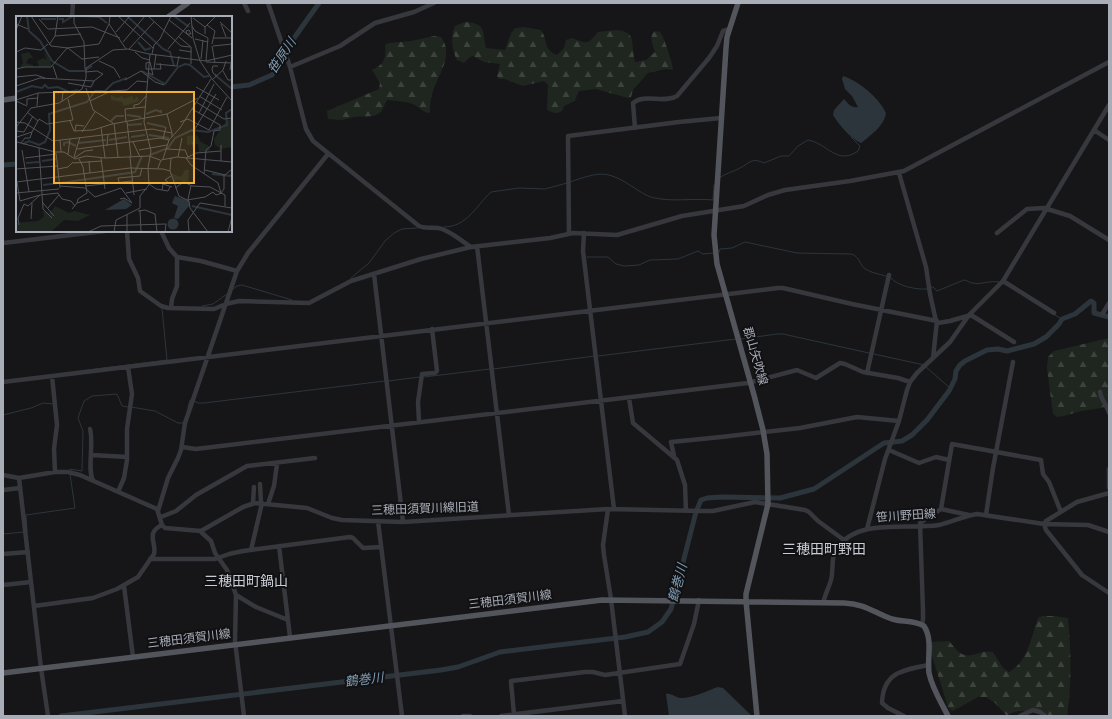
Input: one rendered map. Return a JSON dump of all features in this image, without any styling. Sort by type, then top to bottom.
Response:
[{"type":"main road","points":[[169,16],[188,3]]},
{"type":"main road","name":"郡山矢吹線","points":[[738,3],[726,48],[714,235],[715,254],[725,295],[751,383],[763,432],[768,464],[768,499],[746,594],[757,716]]},
{"type":"main road","points":[[3,100],[16,98]]},
{"type":"main road","name":"三穂田須賀川線","points":[[3,672],[611,599],[856,604],[867,607],[894,620],[922,625]]},
{"type":"main road","points":[[922,625],[928,638],[929,665],[933,686],[948,716]]},
{"type":"street","points":[[72,16],[73,3]]},
{"type":"street","points":[[244,3],[248,11]]},
{"type":"street","points":[[268,3],[290,66],[306,129],[313,141],[419,226],[439,228],[474,247]]},
{"type":"street","points":[[290,66],[340,46],[375,23],[414,12],[434,3]]},
{"type":"street","points":[[635,128],[633,102],[636,100],[671,98],[677,96],[709,58],[717,46],[723,31],[730,29]]},
{"type":"street","points":[[127,232],[129,258],[138,278],[140,291],[161,306],[171,308],[214,309],[239,301],[309,303],[346,284],[403,264],[474,247],[550,238],[569,234],[584,233],[617,235],[667,219],[744,206],[768,195],[785,190],[899,173],[1109,62]]},
{"type":"street","points":[[867,529],[885,459],[899,421],[910,382],[917,373],[950,342],[970,316],[1003,281],[1109,106]]},
{"type":"street","points":[[569,234],[567,138],[570,135],[721,118]]},
{"type":"street","points":[[1094,130],[1109,140]]},
{"type":"street","points":[[162,525],[158,510],[168,478],[182,447],[185,423],[237,271],[248,252],[328,154]]},
{"type":"street","points":[[899,173],[926,267],[930,294],[937,322],[933,358]]},
{"type":"street","points":[[996,233],[1027,209],[1044,208],[1070,216],[1109,240]]},
{"type":"street","points":[[3,243],[96,232]]},
{"type":"street","points":[[161,232],[169,248],[177,257],[201,261],[237,271]]},
{"type":"street","points":[[584,233],[583,251],[614,509]]},
{"type":"street","points":[[474,247],[486,323],[509,515]]},
{"type":"street","points":[[171,308],[172,299],[177,286],[177,257]]},
{"type":"street","points":[[374,274],[403,522]]},
{"type":"street","points":[[867,373],[889,275]]},
{"type":"street","points":[[1003,281],[1054,313]]},
{"type":"street","points":[[3,382],[783,288],[937,322],[950,321],[970,316],[1014,342]]},
{"type":"street","points":[[1103,313],[1109,304]]},
{"type":"street","points":[[419,422],[418,402],[422,374],[435,373],[437,371],[432,330]]},
{"type":"street","points":[[986,515],[1013,362]]},
{"type":"street","points":[[182,447],[196,449],[751,383],[797,370],[816,378],[840,363],[867,373],[898,378],[910,382]]},
{"type":"street","points":[[118,492],[124,478],[127,457],[127,429],[132,394],[128,367]]},
{"type":"street","points":[[52,376],[57,425],[54,449],[55,472]]},
{"type":"street","points":[[1100,392],[1102,399],[1108,408],[1109,414]]},
{"type":"street","points":[[629,398],[632,423],[677,460],[685,483],[686,511]]},
{"type":"street","points":[[674,456],[671,442],[826,424],[857,417],[899,421]]},
{"type":"street","points":[[90,429],[92,455],[90,474],[93,480]]},
{"type":"street","points":[[922,625],[923,611],[920,523],[941,508],[952,444],[1041,460],[1043,474],[1061,512]]},
{"type":"street","points":[[889,450],[920,463],[936,457],[949,460]]},
{"type":"street","points":[[92,455],[127,457]]},
{"type":"street","points":[[161,517],[176,511],[196,495],[247,466],[277,464],[315,458]]},
{"type":"street","points":[[251,550],[264,503],[274,486],[277,464]]},
{"type":"street","points":[[1109,469],[1109,488]]},
{"type":"street","points":[[3,474],[19,478],[55,472],[68,472],[93,480],[158,510]]},
{"type":"street","points":[[19,478],[48,716]]},
{"type":"street","points":[[260,484],[264,503]]},
{"type":"street","points":[[253,503],[254,487]]},
{"type":"street","points":[[3,490],[20,488]]},
{"type":"street","points":[[1109,493],[1077,502],[1046,521],[1044,524],[1046,530],[1082,575],[1109,593]]},
{"type":"street","name":"三穂田須賀川線旧道","points":[[200,531],[253,503],[307,508],[336,519],[403,522],[608,509],[713,511],[768,499],[809,512],[818,522],[844,540]]},
{"type":"street","points":[[941,508],[969,515]]},
{"type":"street","points":[[608,509],[603,548],[611,599],[625,716]]},
{"type":"street","name":"笹川野田線","points":[[823,603],[832,578],[833,556],[836,548],[852,534],[867,529],[938,525],[969,515],[977,514],[1044,524],[1088,526],[1109,532]]},
{"type":"street","points":[[378,521],[402,716]]},
{"type":"street","points":[[162,525],[166,528],[200,531],[210,540],[215,553],[228,573],[236,594],[236,644],[244,716]]},
{"type":"street","points":[[34,606],[93,598],[124,586],[138,577],[155,551],[153,542],[154,534],[156,529],[162,525]]},
{"type":"street","points":[[150,559],[215,559],[229,554],[251,550],[350,537],[363,548],[381,547]]},
{"type":"street","points":[[279,546],[290,637]]},
{"type":"street","points":[[3,554],[28,552]]},
{"type":"street","points":[[3,585],[32,582]]},
{"type":"street","points":[[124,586],[133,657]]},
{"type":"street","points":[[236,594],[256,607],[288,620]]},
{"type":"street","points":[[514,714],[510,682],[512,681],[585,672],[593,672],[603,675],[680,664],[694,624],[699,600]]},
{"type":"street","points":[[904,716],[888,708],[882,702],[886,683],[896,674],[929,665]]},
{"type":"street","points":[[501,716],[623,701]]},
{"type":"street","points":[[1020,716],[1033,710],[1040,712],[1045,716]]},
{"type":"street","points":[[463,716],[470,716]]},
{"type":"green space","points":[[465,22],[480,26],[486,48],[505,50],[511,33],[515,28],[524,27],[541,30],[547,47],[557,55],[564,48],[566,40],[572,38],[587,42],[598,32],[613,30],[623,31],[630,36],[632,40],[635,62],[646,60],[655,52],[652,36],[655,31],[660,32],[672,62],[673,70],[666,69],[648,73],[633,90],[631,97],[628,98],[596,89],[579,91],[575,101],[564,106],[560,112],[555,113],[547,110],[548,85],[544,81],[523,86],[505,79],[499,79],[497,76],[500,64],[484,62],[473,56],[464,63],[457,60],[453,48],[452,34],[455,26]]},
{"type":"green space","points":[[434,36],[441,37],[445,44],[446,59],[431,96],[430,113],[410,103],[387,100],[381,112],[374,116],[354,117],[342,120],[328,119],[327,111],[379,89],[380,83],[372,70],[380,65],[384,60],[385,45],[389,43],[411,41]]},
{"type":"green space","points":[[1109,338],[1109,407],[1081,411],[1057,417],[1053,414],[1047,368],[1048,357],[1054,351]]},
{"type":"green space","points":[[1042,616],[1068,618],[1070,642],[1070,692],[1067,716],[1049,716],[1021,711],[1011,713],[1007,716],[995,703],[986,697],[978,697],[952,711],[948,707],[931,653],[931,642],[949,641],[958,652],[966,655],[973,655],[988,651],[993,652],[1003,668],[1009,672],[1021,662],[1025,656],[1038,618]]},
{"type":"shaded area","points":[[843,76],[862,86],[874,96],[886,113],[880,126],[873,134],[861,143],[853,138],[838,123],[833,115],[834,110],[844,99],[851,106],[858,107],[852,96],[845,89],[842,79]]},
{"type":"shaded area","points":[[718,687],[723,688],[752,716],[669,716],[666,694],[679,698],[686,698]]},
{"type":"waterway","name":"笹原川","points":[[232,87],[249,85],[272,75],[287,48],[319,3]]},
{"type":"waterway","points":[[719,178],[751,161],[760,161],[764,163],[781,156],[789,156],[798,146],[808,140],[815,142],[838,155],[851,155],[858,151],[860,146],[851,137],[852,135]]},
{"type":"waterway","name":"笹原川","points":[[3,165],[16,164]]},
{"type":"waterway","points":[[570,182],[597,174],[604,174],[618,178],[650,197],[669,200],[713,200],[714,185]]},
{"type":"waterway","points":[[444,227],[459,224],[465,220],[491,192],[519,188],[545,189],[567,183]]},
{"type":"waterway","points":[[351,278],[369,263],[385,241],[394,233],[402,229],[417,228]]},
{"type":"waterway","points":[[719,252],[720,249],[732,248],[745,242],[797,253],[851,254],[856,256],[862,266],[867,270],[886,276]]},
{"type":"waterway","points":[[587,257],[608,257],[616,264],[624,266],[639,265],[650,260],[678,259],[698,251],[703,254],[714,253]]},
{"type":"waterway","points":[[891,278],[894,281],[908,287],[927,289]]},
{"type":"waterway","points":[[930,287],[933,287],[937,291],[964,280],[970,283],[999,282]]},
{"type":"waterway","points":[[233,289],[242,285],[292,300]]},
{"type":"waterway","points":[[202,306],[213,304],[227,294]]},
{"type":"waterway","name":"鶴巻川","points":[[61,716],[441,670],[458,667],[500,652],[625,637],[648,632],[662,622],[671,609],[696,512],[701,500],[722,497],[780,498],[814,489],[884,443],[902,441],[912,435],[927,420],[949,391],[955,379],[956,371],[965,361],[987,350],[998,349],[1007,351],[1034,344],[1046,337],[1062,319],[1075,314],[1091,301],[1094,303],[1094,313],[1109,317]]},
{"type":"waterway","points":[[50,375],[167,360],[162,308]]},
{"type":"waterway","points":[[1055,315],[1062,319]]},
{"type":"waterway","points":[[741,339],[783,334],[869,353]]},
{"type":"waterway","points":[[598,356],[736,339]]},
{"type":"waterway","points":[[874,354],[924,365]]},
{"type":"waterway","points":[[493,369],[595,356]]},
{"type":"waterway","points":[[926,367],[950,388]]},
{"type":"waterway","points":[[424,377],[490,369]]},
{"type":"waterway","points":[[388,381],[420,377]]},
{"type":"waterway","points":[[194,401],[204,403],[385,381]]},
{"type":"waterway","points":[[70,470],[82,471],[83,431],[78,418],[84,401],[92,396],[117,394],[122,406],[128,407]]},
{"type":"waterway","points":[[188,407],[190,400]]},
{"type":"waterway","points":[[3,415],[31,408],[43,403],[53,404]]},
{"type":"waterway","points":[[131,407],[155,411],[178,423],[183,423]]},
{"type":"waterway","points":[[27,531],[26,515],[75,508],[70,474]]},
{"type":"waterway","points":[[3,534],[24,532]]},
{"type":"district","name":"三穂田町野田","points":[[824,549]]},
{"type":"district","name":"三穂田町鍋山","points":[[246,581]]}]
